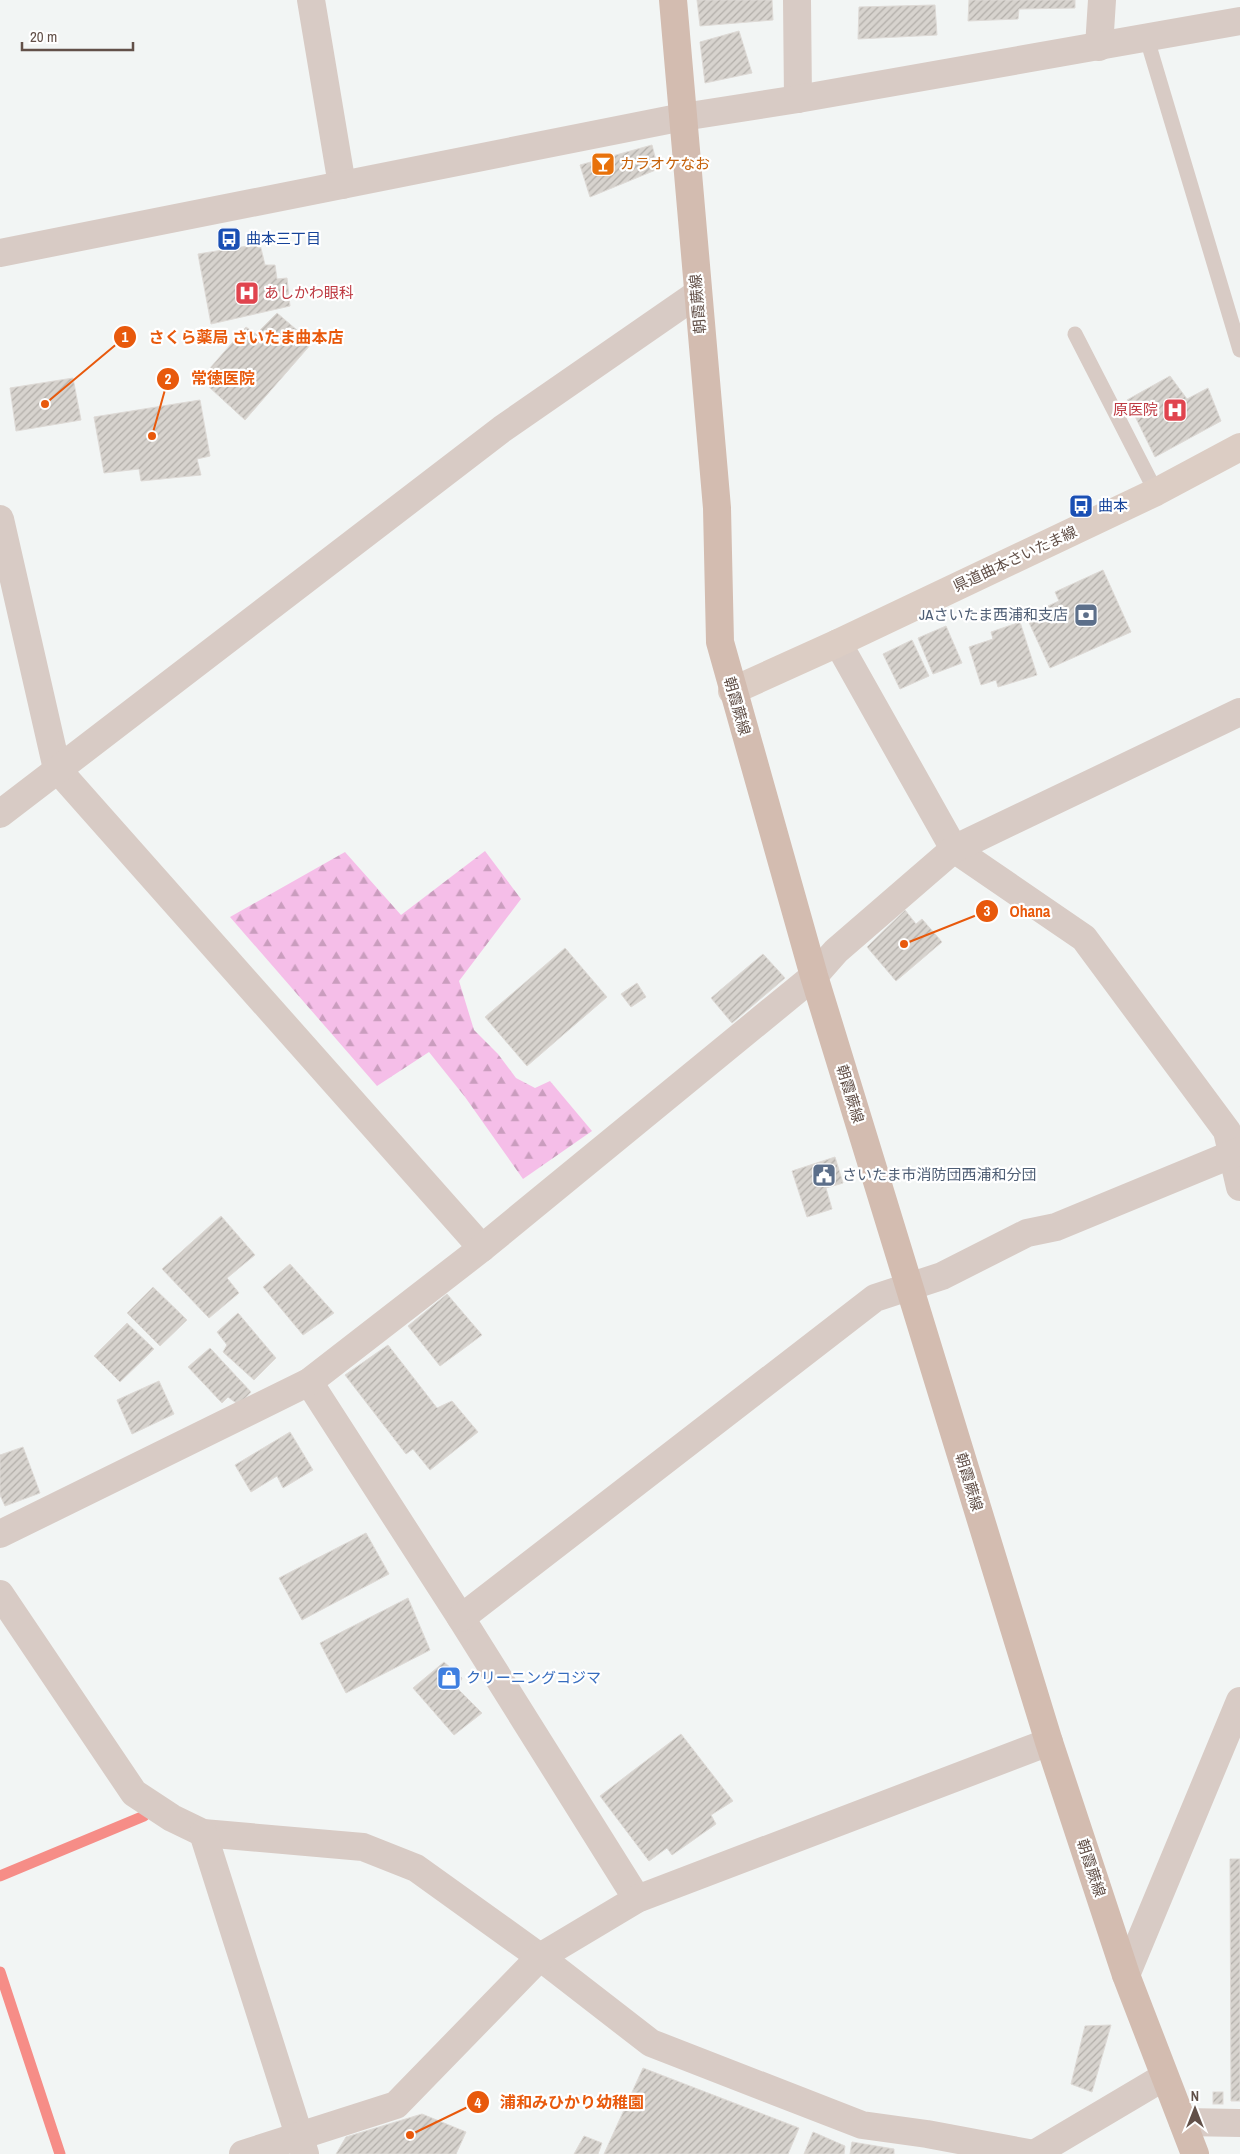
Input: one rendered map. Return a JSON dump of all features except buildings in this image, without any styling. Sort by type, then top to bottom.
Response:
[{"type":"main road","name":"朝霞蕨線","points":[[673,0],[717,508],[720,642],[732,691],[814,976],[1049,1742],[1126,1975],[1195,2154]]},
{"type":"main road","name":"県道曲本さいたま線","points":[[732,691],[838,644],[1156,492],[1240,447]]},
{"type":"street","points":[[311,0],[342,185]]},
{"type":"street","points":[[797,0],[798,99]]},
{"type":"street","points":[[1099,47],[1102,0]]},
{"type":"street","points":[[0,253],[684,117],[1147,39],[1240,21]]},
{"type":"street","points":[[0,814],[502,429],[697,294]]},
{"type":"street","points":[[0,519],[57,769],[482,1248]]},
{"type":"street","points":[[838,644],[954,849],[1084,938],[1227,1131],[1237,1152],[1240,1187]]},
{"type":"street","points":[[0,1534],[309,1382],[482,1248],[814,976],[836,951],[954,849],[1240,712]]},
{"type":"street","points":[[461,1618],[875,1298],[942,1276],[1027,1234],[1056,1227],[1237,1152]]},
{"type":"street","points":[[309,1382],[461,1618],[636,1899]]},
{"type":"street","points":[[0,1594],[134,1792],[172,1818],[203,1833],[362,1847],[416,1868],[540,1957],[651,2043],[862,2125],[927,2134],[1034,2154],[1164,2077]]},
{"type":"street","points":[[1126,1975],[1240,1701]]},
{"type":"street","points":[[243,2154],[302,2145],[396,2106],[540,1957],[636,1899],[1049,1742]]},
{"type":"street","points":[[203,1833],[302,2145]]},
{"type":"street","points":[[1183,2122],[1240,2123]]},
{"type":"lane","points":[[1147,39],[1240,350]]},
{"type":"lane","points":[[1075,334],[1156,492]]},
{"type":"green space","points":[[485,851],[521,899],[459,981],[474,1030],[498,1054],[516,1078],[535,1088],[550,1081],[592,1131],[523,1179],[465,1097],[429,1052],[377,1086],[230,917],[345,852],[401,915]]},
{"type":"waterway","points":[[0,1876],[144,1816]]},
{"type":"waterway","points":[[0,1972],[60,2154]]},
{"type":"place","name":"カラオケなお","points":[[603,164]]},
{"type":"place","name":"曲本三丁目","points":[[229,239]]},
{"type":"place","name":"あしかわ眼科","points":[[247,293]]},
{"type":"place","name":"さくら薬局 さいたま曲本店","points":[[45,404]]},
{"type":"place","name":"原医院","points":[[1175,410]]},
{"type":"place","name":"常徳医院","points":[[152,436]]},
{"type":"place","name":"曲本","points":[[1081,506]]},
{"type":"place","name":"JAさいたま西浦和支店","points":[[1086,615]]},
{"type":"place","name":"Ohana","points":[[904,944]]},
{"type":"place","name":"さいたま市消防団西浦和分団","points":[[824,1175]]},
{"type":"place","name":"クリーニングコジマ","points":[[449,1678]]},
{"type":"place","name":"浦和みひかり幼稚園","points":[[410,2135]]}]
